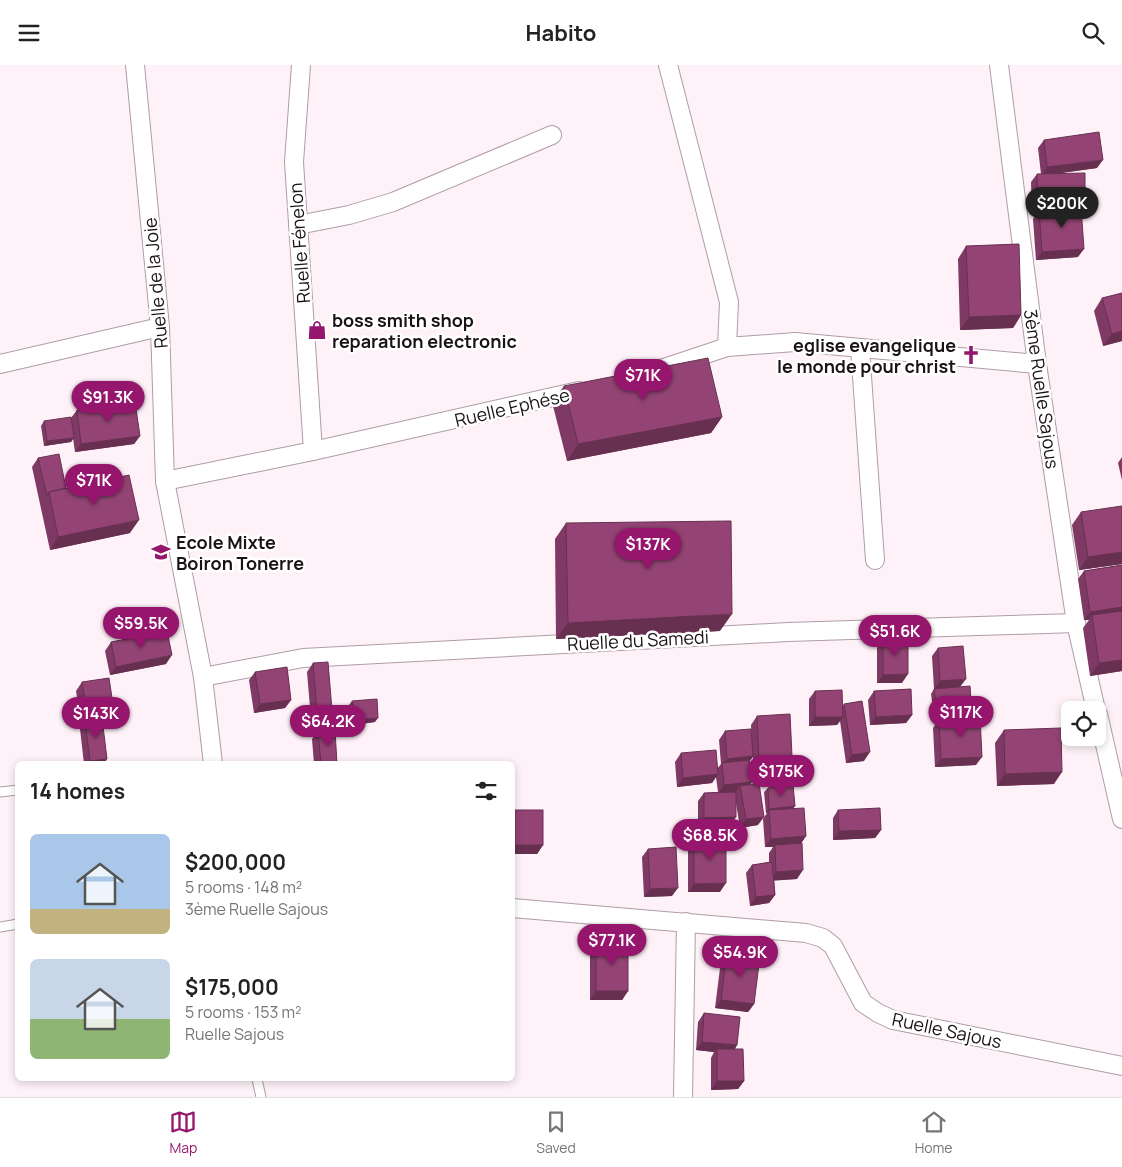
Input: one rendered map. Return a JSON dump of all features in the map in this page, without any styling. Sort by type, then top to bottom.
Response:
[{"type":"street","name":"Ruelle de la Joie","points":[[135,65],[160,327],[165,481],[203,677]]},
{"type":"street","name":"Ruelle Fénelon","points":[[301,65],[294,162],[313,451]]},
{"type":"street","points":[[668,65],[729,302],[727,347]]},
{"type":"street","name":"3ème Ruelle Sajous","points":[[1000,65],[1037,364],[1076,623],[1094,701]]},
{"type":"street","points":[[298,225],[349,215],[393,202],[552,135]]},
{"type":"street","points":[[0,364],[160,327]]},
{"type":"street","points":[[644,375],[727,347],[795,342],[1037,364]]},
{"type":"street","points":[[860,348],[875,560]]},
{"type":"street","name":"Ruelle Ephése","points":[[165,481],[313,451],[596,387]]},
{"type":"street","name":"Ruelle du Samedi","points":[[203,677],[303,658],[788,632],[1076,623]]},
{"type":"street","points":[[203,677],[212,761]]},
{"type":"street","points":[[1105,746],[1122,819]]},
{"type":"street","name":"Ruelle Sajous","points":[[515,908],[806,933],[823,938],[833,946],[863,1003],[893,1021],[1122,1066]]},
{"type":"street","points":[[683,1097],[686,922]]},
{"type":"lane","points":[[0,792],[15,790]]},
{"type":"lane","points":[[0,927],[15,924]]},
{"type":"lane","points":[[257,1081],[261,1097]]},
{"type":"building","points":[[1099,132],[1103,160],[1047,167],[1044,140]]},
{"type":"building","points":[[1085,173],[1085,205],[1038,206],[1037,174]]},
{"type":"building","points":[[1081,207],[1084,249],[1042,252],[1039,210]]},
{"type":"building","points":[[1019,244],[1021,315],[969,317],[966,246]]},
{"type":"building","points":[[1122,293],[1122,331],[1112,334],[1102,298]]},
{"type":"building","points":[[708,358],[722,417],[578,444],[564,386]]},
{"type":"building","points":[[135,402],[140,436],[81,444],[77,410]]},
{"type":"building","points":[[71,417],[74,438],[47,441],[44,421]]},
{"type":"building","points":[[59,454],[66,488],[49,492],[47,496],[38,458]]},
{"type":"building","points":[[129,475],[139,520],[58,537],[49,492]]},
{"type":"building","points":[[1122,506],[1122,552],[1088,557],[1081,512]]},
{"type":"building","points":[[731,521],[732,614],[568,623],[566,523]]},
{"type":"building","points":[[1122,565],[1122,607],[1090,612],[1084,571]]},
{"type":"building","points":[[1122,611],[1122,660],[1099,663],[1092,615]]},
{"type":"building","points":[[167,631],[172,655],[116,667],[111,642]]},
{"type":"building","points":[[883,639],[908,639],[908,674],[883,675]]},
{"type":"building","points":[[963,646],[966,679],[940,681],[938,648]]},
{"type":"building","points":[[328,662],[332,710],[317,711],[313,663]]},
{"type":"building","points":[[287,667],[291,700],[260,704],[255,672]]},
{"type":"building","points":[[109,678],[114,711],[87,714],[82,682]]},
{"type":"building","points":[[970,686],[971,701],[936,704],[934,689]]},
{"type":"building","points":[[911,689],[912,715],[876,717],[874,691]]},
{"type":"building","points":[[842,690],[843,717],[815,717],[815,691]]},
{"type":"building","points":[[377,699],[378,718],[355,720],[352,701]]},
{"type":"building","points":[[862,701],[870,752],[852,755],[844,704]]},
{"type":"building","points":[[790,714],[792,756],[759,759],[757,716]]},
{"type":"building","points":[[980,717],[982,757],[941,759],[939,719]]},
{"type":"building","points":[[102,718],[107,759],[90,761],[85,720]]},
{"type":"building","points":[[1061,728],[1062,772],[1005,774],[1004,730]]},
{"type":"building","points":[[751,729],[753,756],[727,759],[725,731]]},
{"type":"building","points":[[335,730],[337,761],[321,761],[318,731]]},
{"type":"building","points":[[716,750],[718,774],[683,778],[681,753]]},
{"type":"building","points":[[749,760],[752,782],[724,785],[722,763]]},
{"type":"building","points":[[787,763],[788,780],[757,782],[756,766]]},
{"type":"building","points":[[759,783],[764,817],[746,819],[740,786]]},
{"type":"building","points":[[793,785],[795,806],[769,809],[768,788]]},
{"type":"building","points":[[736,792],[736,817],[704,818],[704,793]]},
{"type":"building","points":[[804,808],[806,836],[771,839],[769,810]]},
{"type":"building","points":[[880,808],[881,830],[839,831],[838,810]]},
{"type":"building","points":[[515,810],[543,810],[543,845],[515,845]]},
{"type":"building","points":[[694,839],[726,839],[726,883],[694,884]]},
{"type":"building","points":[[802,843],[803,870],[776,872],[775,845]]},
{"type":"building","points":[[676,847],[678,888],[650,889],[648,849]]},
{"type":"building","points":[[772,862],[775,895],[756,897],[752,865]]},
{"type":"building","points":[[596,942],[628,942],[628,991],[596,991]]},
{"type":"building","points":[[727,951],[760,956],[754,1004],[721,1000]]},
{"type":"building","points":[[704,1013],[740,1017],[737,1045],[702,1042]]},
{"type":"building","points":[[717,1049],[743,1049],[744,1081],[717,1081]]},
{"type":"place","name":"boss smith shop reparation electronic","points":[[317,330]]},
{"type":"place","name":"eglise evangelique le monde pour christ","points":[[971,355]]},
{"type":"place","name":"Ecole Mixte Boiron Tonerre","points":[[161,552]]}]
